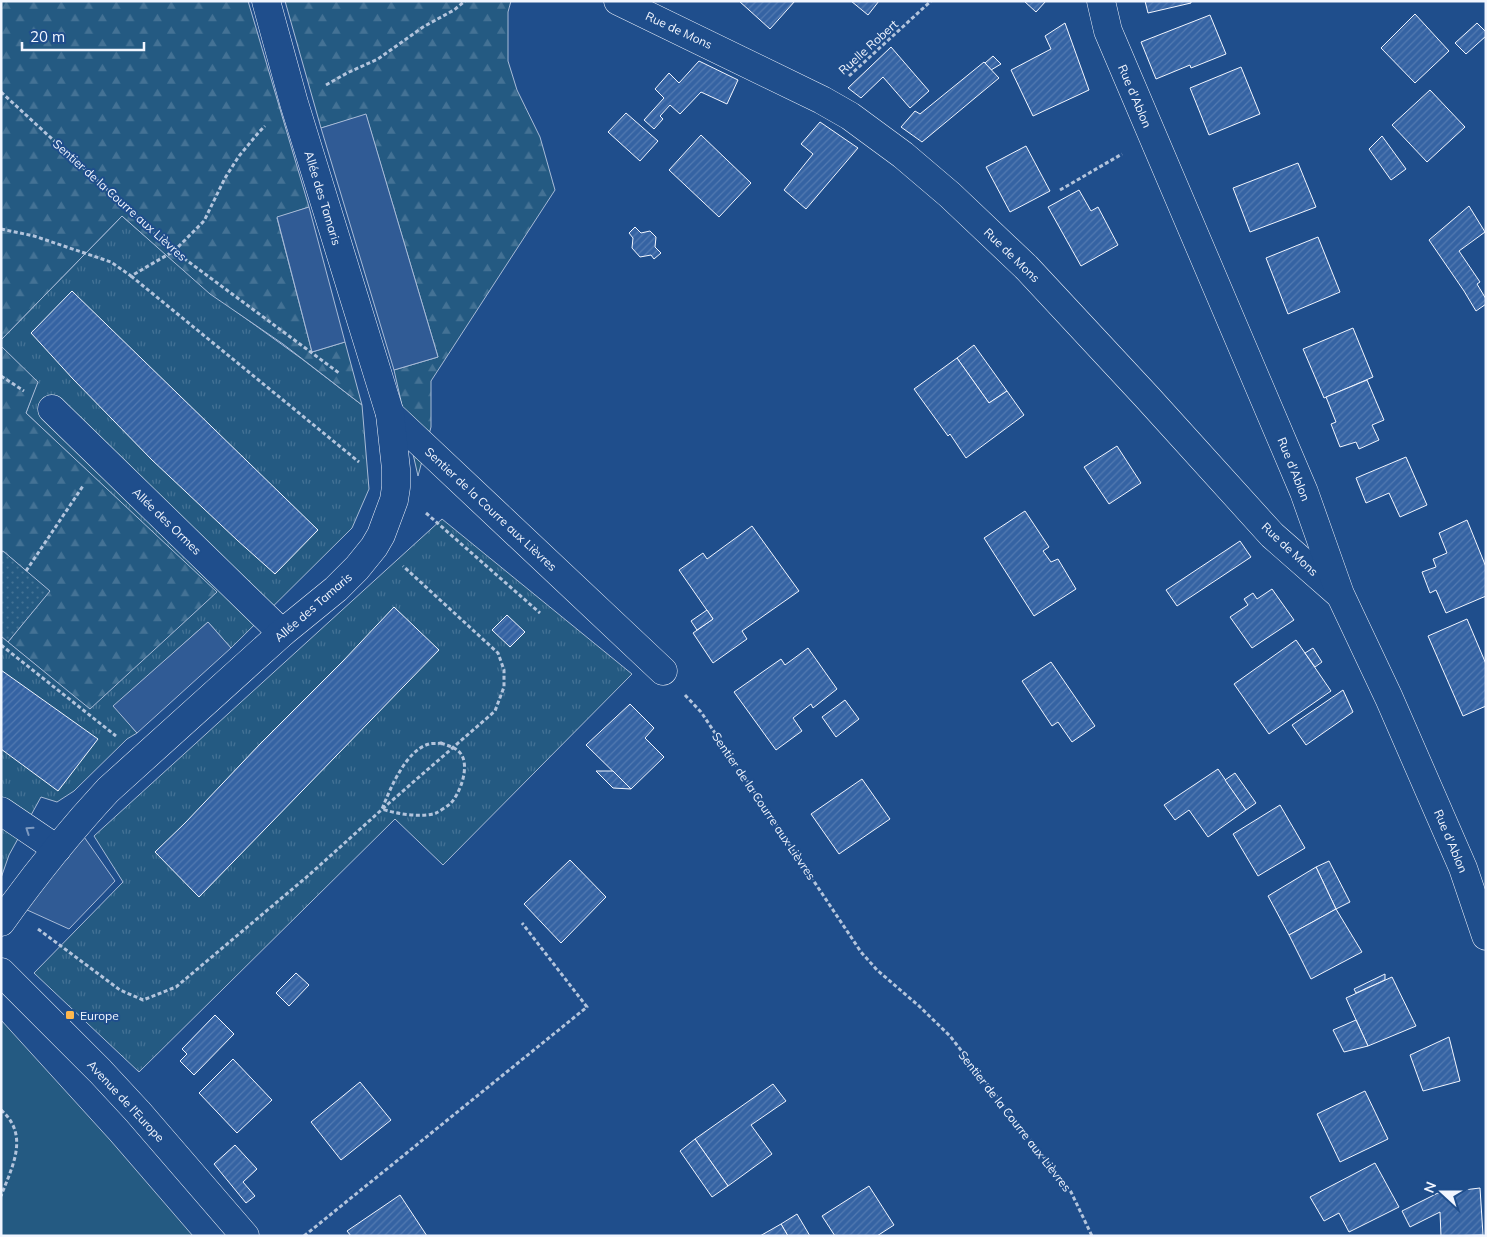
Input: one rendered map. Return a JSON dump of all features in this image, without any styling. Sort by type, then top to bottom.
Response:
[{"type":"street","name":"Allée des Tamaris","points":[[6,916],[57,849],[108,790],[282,633],[336,589],[358,568],[381,535],[394,500],[396,469],[390,414],[294,103],[266,1]]},
{"type":"street","name":"Rue de Mons","points":[[618,1],[822,100],[850,116],[903,155],[950,195],[1026,267],[1272,535],[1340,594]]},
{"type":"street","name":"Rue d'Ablon","points":[[1101,1],[1108,31],[1304,492],[1340,594],[1389,698],[1463,868],[1486,936]]},
{"type":"street","name":"Allée des Ormes","points":[[52,409],[282,633]]},
{"type":"street","name":"Sentier de la Courre aux Lièvres","points":[[390,414],[663,671]]},
{"type":"street","points":[[1,811],[57,849]]},
{"type":"street","name":"Avenue de l'Europe","points":[[1,972],[100,1071],[138,1112],[245,1236]]},
{"type":"path","points":[[294,103],[347,73],[378,59],[423,27],[454,10],[465,1]]},
{"type":"path","name":"Ruelle Robert","points":[[846,79],[931,1]]},
{"type":"path","name":"Sentier de la Courre aux Lièvres","points":[[1,92],[174,251],[344,376]]},
{"type":"path","points":[[1060,190],[1153,137]]},
{"type":"path","points":[[132,276],[174,251],[204,221],[239,156]]},
{"type":"path","points":[[1,229],[34,236],[111,262],[132,276],[359,462],[396,487],[540,613]]},
{"type":"path","points":[[26,571],[102,458]]},
{"type":"path","points":[[6,916],[120,990],[143,1000],[176,987],[310,875],[494,711],[504,687],[504,670],[498,653],[388,553],[381,535]]},
{"type":"path","points":[[1,644],[104,727],[146,757]]},
{"type":"path","name":"Sentier de la Courre aux Lièvres","points":[[663,671],[701,712],[861,952],[877,970],[950,1036],[1071,1192],[1092,1236]]},
{"type":"path","points":[[441,743],[453,747],[462,755],[466,769],[462,785],[450,804],[435,813],[424,815],[396,814],[382,809],[401,769],[414,753],[428,744],[441,743]]},
{"type":"path","points":[[304,1236],[587,1007],[522,923]]},
{"type":"path","points":[[1,1110],[9,1117],[16,1130],[18,1146],[1,1196]]},
{"type":"green space","points":[[1,1],[248,1],[309,207],[277,218],[312,352],[345,342],[362,405],[283,344],[210,294],[122,216],[1,340]]},
{"type":"green space","points":[[285,1],[511,1],[508,12],[508,61],[517,90],[540,137],[555,190],[431,381],[431,427],[418,476],[394,370],[438,357],[366,115],[321,128]]},
{"type":"green space","points":[[122,216],[234,310],[362,405],[369,489],[352,528],[231,648],[208,622],[114,706],[137,733],[127,739],[74,791],[57,802],[41,797],[9,855],[1,878],[1,636],[90,708],[216,592],[26,413],[37,382],[1,346],[1,340]]},
{"type":"green space","points":[[1,346],[38,382],[26,413],[217,592],[90,709],[8,642],[49,591],[3,551],[1,552]]},
{"type":"green space","points":[[442,519],[632,674],[443,865],[395,819],[139,1072],[34,973],[123,882],[94,836]]},
{"type":"green space","points":[[3,551],[50,591],[8,642],[1,636],[1,552]]},
{"type":"green space","points":[[1,1020],[111,1141],[193,1236],[1,1236]]},
{"type":"shaded area","points":[[366,114],[438,357],[394,370],[321,128]]},
{"type":"shaded area","points":[[309,207],[345,342],[312,352],[277,217]]},
{"type":"shaded area","points":[[208,622],[231,648],[137,733],[113,706]]},
{"type":"shaded area","points":[[82,834],[115,881],[69,929],[25,909]]},
{"type":"building","points":[[739,1],[795,1],[770,29]]},
{"type":"building","points":[[851,1],[879,1],[868,15]]},
{"type":"building","points":[[1024,1],[1046,1],[1036,12]]},
{"type":"building","points":[[1145,1],[1191,1],[1191,3],[1148,13]]},
{"type":"building","points":[[1415,14],[1449,51],[1415,83],[1381,48]]},
{"type":"building","points":[[1210,15],[1226,54],[1191,68],[1190,65],[1156,79],[1141,42]]},
{"type":"building","points":[[1065,23],[1089,90],[1033,116],[1011,70],[1051,49],[1045,36]]},
{"type":"building","points":[[1477,23],[1486,32],[1486,36],[1466,54],[1455,43]]},
{"type":"building","points":[[891,47],[929,91],[910,108],[883,77],[861,98],[848,88]]},
{"type":"building","points":[[993,56],[1001,64],[991,70],[985,63]]},
{"type":"building","points":[[699,61],[738,80],[727,104],[701,92],[680,114],[670,105],[660,116],[663,119],[654,129],[644,120],[664,98],[655,89],[669,73],[679,83]]},
{"type":"building","points":[[984,62],[999,78],[922,142],[901,127],[915,111],[920,114]]},
{"type":"building","points":[[1241,67],[1260,114],[1209,135],[1190,88]]},
{"type":"building","points":[[1430,90],[1465,127],[1427,162],[1392,125]]},
{"type":"building","points":[[626,113],[658,141],[640,161],[608,132]]},
{"type":"building","points":[[820,122],[858,148],[806,209],[784,190],[813,154],[801,144]]},
{"type":"building","points":[[701,135],[751,183],[719,217],[669,170]]},
{"type":"building","points":[[1382,136],[1406,169],[1391,180],[1369,149]]},
{"type":"building","points":[[1026,146],[1050,191],[1010,212],[986,167]]},
{"type":"building","points":[[1298,163],[1316,207],[1250,232],[1233,188]]},
{"type":"building","points":[[1079,190],[1091,211],[1098,207],[1118,245],[1081,266],[1048,207]]},
{"type":"building","points":[[1469,206],[1485,232],[1459,251],[1480,282],[1477,284],[1486,299],[1486,304],[1476,311],[1429,240]]},
{"type":"building","points":[[635,227],[641,233],[650,231],[656,237],[655,247],[661,253],[654,259],[651,255],[640,257],[632,248],[633,238],[629,233]]},
{"type":"building","points":[[1318,237],[1340,292],[1288,314],[1266,258]]},
{"type":"building","points":[[72,291],[318,530],[275,574],[152,460],[31,333]]},
{"type":"building","points":[[1353,328],[1373,377],[1324,398],[1303,349]]},
{"type":"building","points":[[974,345],[1007,391],[989,403],[957,358]]},
{"type":"building","points":[[957,358],[989,403],[1007,391],[1024,415],[966,458],[950,434],[948,436],[914,389]]},
{"type":"building","points":[[1367,380],[1384,420],[1372,425],[1379,440],[1359,449],[1356,442],[1340,447],[1331,424],[1336,422],[1326,397]]},
{"type":"building","points":[[1117,446],[1141,483],[1109,504],[1084,467]]},
{"type":"building","points":[[1406,457],[1427,505],[1400,517],[1389,493],[1366,503],[1356,478]]},
{"type":"building","points":[[1025,511],[1049,547],[1043,551],[1051,562],[1058,559],[1076,589],[1034,616],[984,538]]},
{"type":"building","points":[[1467,520],[1486,567],[1486,596],[1446,613],[1436,590],[1430,593],[1422,572],[1436,567],[1433,559],[1447,553],[1439,533]]},
{"type":"building","points":[[752,526],[799,591],[742,631],[747,639],[713,663],[693,633],[713,619],[679,570],[703,553],[707,559]]},
{"type":"building","points":[[1240,541],[1251,557],[1177,606],[1166,590]]},
{"type":"building","points":[[1272,589],[1294,620],[1252,648],[1230,617],[1248,605],[1244,599],[1253,593],[1257,599]]},
{"type":"building","points":[[394,607],[439,650],[199,897],[155,852]]},
{"type":"building","points":[[707,610],[713,619],[697,630],[691,621]]},
{"type":"building","points":[[507,615],[525,632],[510,647],[492,630]]},
{"type":"building","points":[[1467,619],[1486,664],[1486,706],[1463,716],[1428,636]]},
{"type":"building","points":[[1296,640],[1331,691],[1269,734],[1234,684]]},
{"type":"building","points":[[808,648],[837,689],[813,708],[811,704],[793,718],[802,731],[776,750],[734,692],[781,659],[785,665]]},
{"type":"building","points":[[1313,648],[1322,662],[1315,667],[1305,653]]},
{"type":"building","points":[[1051,662],[1095,726],[1072,742],[1058,722],[1052,726],[1022,681]]},
{"type":"building","points":[[1,670],[98,739],[58,791],[1,749]]},
{"type":"building","points":[[1343,690],[1353,712],[1306,745],[1292,725]]},
{"type":"building","points":[[845,700],[859,719],[836,737],[822,717]]},
{"type":"building","points":[[630,704],[654,728],[645,738],[664,757],[631,789],[586,745]]},
{"type":"building","points":[[1218,769],[1246,810],[1208,837],[1189,810],[1175,820],[1164,805]]},
{"type":"building","points":[[596,771],[613,771],[631,789],[613,788]]},
{"type":"building","points":[[1235,773],[1256,803],[1246,810],[1225,780]]},
{"type":"building","points":[[862,779],[890,819],[839,854],[811,814]]},
{"type":"building","points":[[1280,805],[1305,848],[1258,876],[1233,834]]},
{"type":"building","points":[[570,860],[606,897],[561,943],[524,904]]},
{"type":"building","points":[[1329,861],[1350,902],[1336,909],[1316,867]]},
{"type":"building","points":[[1316,867],[1336,909],[1289,935],[1268,896]]},
{"type":"building","points":[[1336,909],[1362,952],[1311,979],[1289,935]]},
{"type":"building","points":[[296,973],[309,985],[289,1006],[276,993]]},
{"type":"building","points":[[1385,974],[1385,980],[1356,993],[1354,989]]},
{"type":"building","points":[[1392,977],[1416,1026],[1368,1046],[1346,998]]},
{"type":"building","points":[[215,1015],[234,1034],[194,1075],[180,1061],[187,1054],[182,1049]]},
{"type":"building","points":[[1356,1020],[1368,1046],[1344,1052],[1333,1030]]},
{"type":"building","points":[[1449,1037],[1460,1081],[1423,1091],[1410,1055]]},
{"type":"building","points":[[233,1059],[272,1100],[237,1133],[199,1093]]},
{"type":"building","points":[[360,1082],[391,1120],[341,1160],[311,1122]]},
{"type":"building","points":[[773,1084],[786,1101],[751,1125],[772,1154],[728,1186],[695,1139]]},
{"type":"building","points":[[1365,1091],[1388,1139],[1340,1162],[1317,1114]]},
{"type":"building","points":[[695,1139],[728,1186],[712,1197],[680,1151]]},
{"type":"building","points":[[235,1145],[257,1169],[243,1182],[255,1196],[246,1203],[214,1164]]},
{"type":"building","points":[[1375,1163],[1399,1207],[1349,1232],[1339,1213],[1324,1221],[1310,1197]]},
{"type":"building","points":[[869,1186],[894,1225],[877,1236],[835,1236],[822,1216]]},
{"type":"building","points":[[1480,1188],[1483,1235],[1441,1236],[1440,1212],[1410,1227],[1402,1211],[1438,1193]]},
{"type":"building","points":[[400,1195],[427,1236],[351,1236],[347,1231]]},
{"type":"building","points":[[797,1214],[810,1236],[788,1236],[781,1224]]},
{"type":"building","points":[[781,1224],[788,1236],[760,1236]]},
{"type":"place","name":"Europe","points":[[70,1015]]}]
